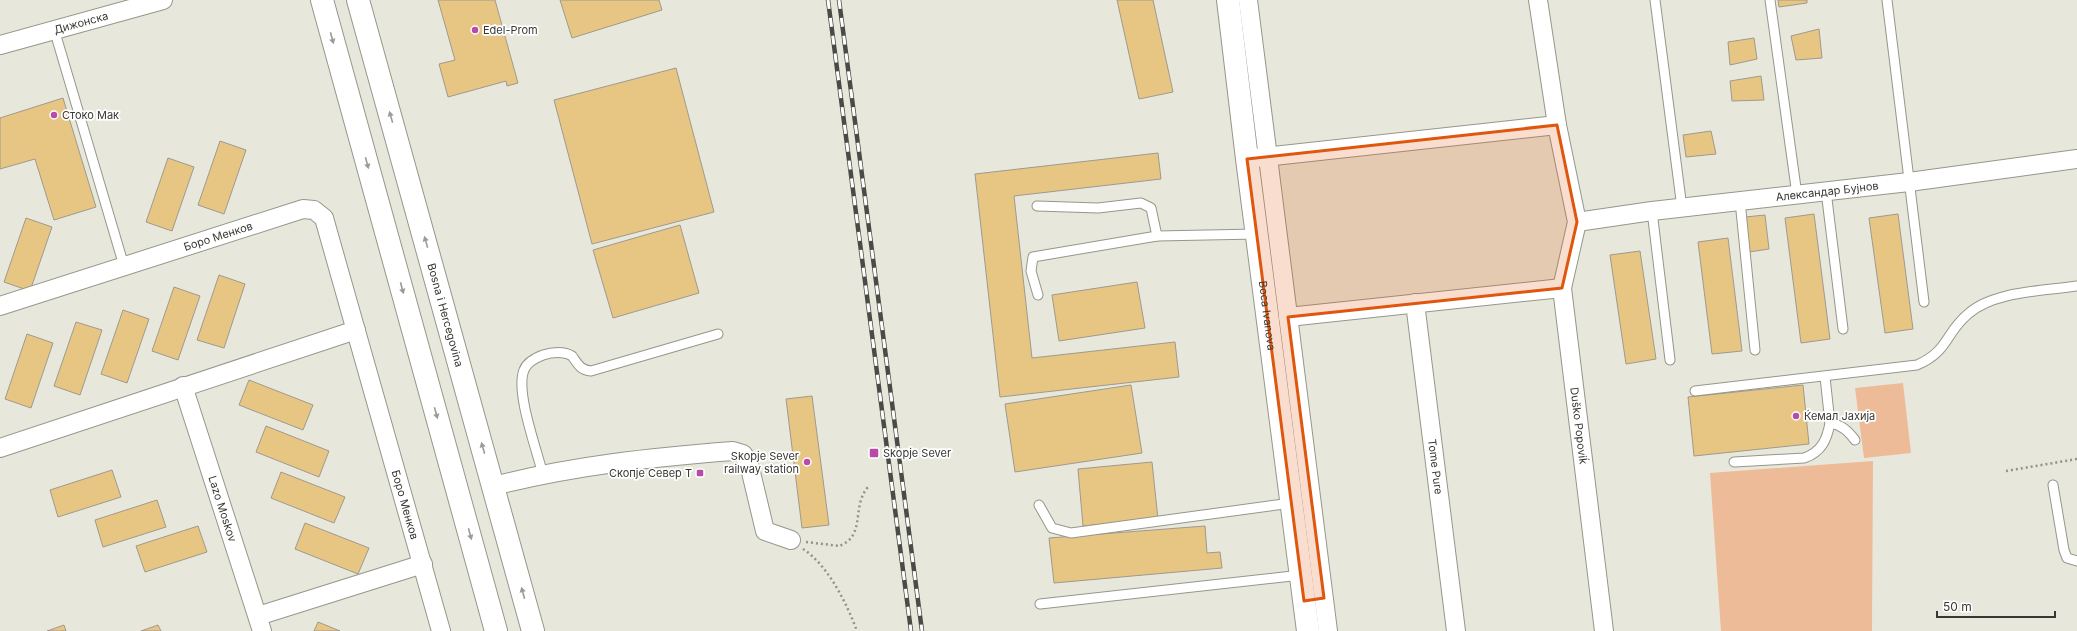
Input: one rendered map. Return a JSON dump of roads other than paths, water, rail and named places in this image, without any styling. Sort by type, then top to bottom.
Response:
[{"type":"street","name":"Дижонска","points":[[0,45],[162,0]]},
{"type":"street","points":[[322,0],[496,631]]},
{"type":"street","name":"Bosna i Hercegovina","points":[[358,0],[533,631]]},
{"type":"street","name":"Boca Ivanova","points":[[1228,0],[1257,158],[1257,234],[1301,575],[1314,600],[1308,631]]},
{"type":"street","points":[[1248,0],[1257,158],[1288,317],[1314,600],[1328,631]]},
{"type":"street","points":[[1538,0],[1557,125],[1577,222]]},
{"type":"street","points":[[1257,158],[1557,125]]},
{"type":"street","name":"Александар Бујнов","points":[[1577,222],[1652,211],[1909,182],[2077,159]]},
{"type":"street","name":"Боро Менков","points":[[0,306],[302,209],[314,210],[324,218],[441,631]]},
{"type":"street","name":"Duško Popoviḱ","points":[[1577,222],[1562,288],[1604,631]]},
{"type":"street","points":[[1288,317],[1562,288]]},
{"type":"street","name":"Tome Pure","points":[[1415,303],[1456,631]]},
{"type":"street","points":[[0,448],[183,386],[356,330]]},
{"type":"street","name":"Lazo Moskov","points":[[183,386],[260,624]]},
{"type":"street","points":[[494,486],[543,475],[628,462],[733,451],[743,454],[750,464],[766,531],[791,540]]},
{"type":"street","points":[[260,624],[423,564]]},
{"type":"lane","points":[[1655,0],[1682,208]]},
{"type":"lane","points":[[1770,0],[1796,195]]},
{"type":"lane","points":[[1887,0],[1924,302]]},
{"type":"lane","points":[[54,29],[124,266]]},
{"type":"lane","points":[[1826,191],[1843,329]]},
{"type":"lane","points":[[1740,201],[1756,350]]},
{"type":"lane","points":[[1037,206],[1098,208],[1141,203],[1151,208],[1157,236]]},
{"type":"lane","points":[[1652,211],[1670,360]]},
{"type":"lane","points":[[1038,295],[1031,271],[1033,257],[1157,236],[1257,234]]},
{"type":"lane","points":[[1695,390],[1825,377],[1917,365],[1930,360],[1938,353],[1968,313],[1980,306],[2007,296],[2077,286]]},
{"type":"lane","points":[[543,475],[522,399],[524,369],[530,361],[544,355],[561,352],[572,356],[584,370],[591,371],[718,334]]},
{"type":"lane","points":[[1734,462],[1804,458],[1812,455],[1825,442],[1830,423],[1825,377]]},
{"type":"lane","points":[[1830,423],[1839,424],[1855,440]]},
{"type":"lane","points":[[2053,486],[2064,550],[2067,558],[2077,561]]},
{"type":"lane","points":[[1039,505],[1052,528],[1071,533],[1292,503]]},
{"type":"lane","points":[[1040,604],[1301,575]]},
{"type":"railway","points":[[828,0],[911,631]]},
{"type":"railway","points":[[839,0],[922,631]]},
{"type":"place","name":"Edel-Prom","points":[[475,30]]},
{"type":"place","name":"Стоко Мак","points":[[54,115]]},
{"type":"place","name":"Ќемал Јахија","points":[[1796,416]]},
{"type":"place","name":"Skopje Sever","points":[[874,453]]},
{"type":"place","name":"Skopje Sever railway station","points":[[807,462]]},
{"type":"place","name":"Скопје Север Т","points":[[700,473]]}]
